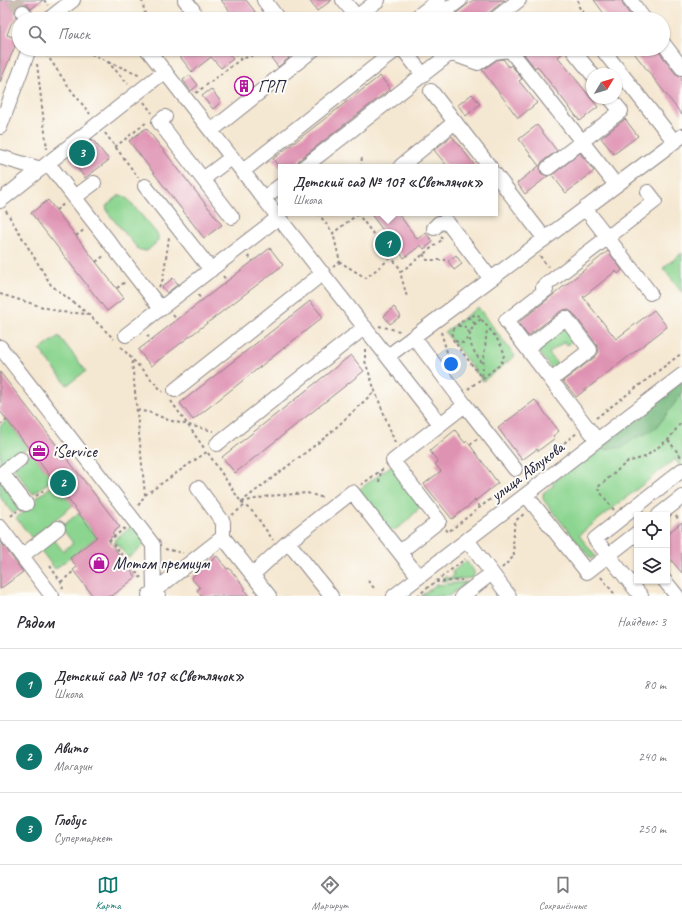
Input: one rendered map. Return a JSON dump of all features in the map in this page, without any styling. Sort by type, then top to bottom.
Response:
[{"type":"street","points":[[58,12],[73,0]]},
{"type":"street","points":[[184,0],[193,10],[191,12]]},
{"type":"street","points":[[264,0],[273,12]]},
{"type":"street","points":[[344,0],[351,12]]},
{"type":"street","points":[[363,12],[378,0]]},
{"type":"street","points":[[427,12],[437,7],[460,0]]},
{"type":"street","points":[[504,12],[519,0]]},
{"type":"street","points":[[630,0],[639,12]]},
{"type":"street","points":[[670,52],[682,68]]},
{"type":"street","points":[[0,127],[26,56]]},
{"type":"street","points":[[153,56],[278,216]]},
{"type":"street","points":[[211,130],[302,56]]},
{"type":"street","points":[[243,171],[388,56]]},
{"type":"street","points":[[408,56],[423,75]]},
{"type":"street","points":[[308,164],[447,56]]},
{"type":"street","points":[[463,56],[478,63],[488,56]]},
{"type":"street","points":[[515,56],[616,185]]},
{"type":"street","points":[[578,56],[587,68]]},
{"type":"street","points":[[388,356],[408,334],[491,279],[616,185],[679,140],[608,56]]},
{"type":"street","points":[[0,201],[165,71]]},
{"type":"street","points":[[431,91],[488,164]]},
{"type":"street","points":[[548,168],[620,111],[615,104]]},
{"type":"street","points":[[160,118],[232,217]]},
{"type":"street","points":[[403,164],[455,122]]},
{"type":"street","points":[[0,157],[45,166],[75,197],[157,304]]},
{"type":"street","points":[[203,179],[232,157]]},
{"type":"street","points":[[498,178],[544,239]]},
{"type":"street","points":[[75,197],[94,183]]},
{"type":"street","points":[[145,186],[211,270]]},
{"type":"street","points":[[264,198],[278,187]]},
{"type":"street","points":[[597,440],[506,321],[546,290],[543,287],[656,201],[648,192]]},
{"type":"street","points":[[585,208],[650,293]]},
{"type":"street","points":[[126,335],[157,304],[211,270],[279,217],[323,273],[372,326],[388,356],[440,424]]},
{"type":"street","points":[[434,228],[440,223],[447,222],[491,279]]},
{"type":"street","points":[[175,390],[323,273]]},
{"type":"street","points":[[527,348],[566,318],[582,339],[590,350],[551,380]]},
{"type":"street","points":[[212,448],[372,326]]},
{"type":"street","points":[[408,334],[462,400],[518,473]]},
{"type":"street","points":[[0,347],[153,546],[153,594]]},
{"type":"street","name":"улица Аблукова","points":[[394,596],[467,540],[530,500],[597,440],[682,375]]},
{"type":"street","points":[[400,552],[439,521],[396,458],[440,424],[462,400]]},
{"type":"street","points":[[20,459],[1,474],[26,504]]},
{"type":"street","points":[[642,596],[633,577],[609,555],[595,539],[682,470]]},
{"type":"street","points":[[198,488],[223,522],[223,537],[269,596]]},
{"type":"street","points":[[252,575],[284,546],[352,492],[419,576]]},
{"type":"street","points":[[663,512],[682,497]]},
{"type":"street","points":[[530,500],[587,572],[609,555],[634,540]]},
{"type":"street","points":[[0,527],[52,596]]},
{"type":"street","points":[[22,556],[58,528]]},
{"type":"street","points":[[153,594],[223,537]]},
{"type":"street","points":[[467,540],[509,596]]},
{"type":"street","points":[[284,546],[330,596]]},
{"type":"street","points":[[462,596],[493,574]]},
{"type":"street","points":[[667,584],[677,596]]},
{"type":"path","points":[[142,0],[145,12]]},
{"type":"path","points":[[578,0],[579,7],[583,12]]},
{"type":"path","points":[[48,56],[68,86],[145,186]]},
{"type":"path","points":[[96,56],[154,80]]},
{"type":"path","points":[[238,56],[241,59]]},
{"type":"path","points":[[188,100],[241,59],[251,56]]},
{"type":"path","points":[[107,61],[160,118],[115,147]]},
{"type":"path","points":[[37,64],[45,166]]},
{"type":"path","points":[[361,164],[362,156]]},
{"type":"path","points":[[0,201],[51,285],[88,314],[113,337],[132,360],[167,396],[188,424],[212,448],[244,506],[223,522]]},
{"type":"path","points":[[320,216],[333,233],[340,262],[366,278],[392,258]]},
{"type":"path","points":[[333,233],[353,216]]},
{"type":"path","points":[[359,216],[402,270]]},
{"type":"path","points":[[157,304],[163,279],[172,220]]},
{"type":"path","points":[[407,297],[400,272],[443,239],[434,228]]},
{"type":"path","points":[[422,254],[427,260],[445,260]]},
{"type":"path","points":[[0,294],[60,312],[88,314]]},
{"type":"path","points":[[462,400],[482,378],[501,364],[504,355],[501,346],[488,328],[477,315],[473,315],[456,327],[452,334],[454,341],[482,378]]},
{"type":"path","points":[[469,317],[475,324]]},
{"type":"path","points":[[454,341],[463,343],[469,336],[475,324],[481,319]]},
{"type":"path","points":[[372,326],[408,334]]},
{"type":"path","points":[[456,327],[464,326],[468,330],[473,349],[484,365]]},
{"type":"path","points":[[440,328],[450,366]]},
{"type":"path","points":[[482,378],[488,328]]},
{"type":"path","points":[[352,492],[396,458],[364,361],[365,347]]},
{"type":"path","points":[[448,532],[480,507],[518,473],[586,426],[682,353]]},
{"type":"path","points":[[132,360],[145,496]]},
{"type":"path","points":[[241,502],[327,436],[374,391]]},
{"type":"path","points":[[137,410],[152,413],[168,420],[228,435]]},
{"type":"path","points":[[0,425],[8,419]]},
{"type":"path","points":[[621,518],[597,488],[627,462],[645,458],[668,440],[682,421]]},
{"type":"path","points":[[668,440],[682,459]]},
{"type":"path","points":[[470,445],[473,442]]},
{"type":"path","points":[[139,505],[145,496],[212,448]]},
{"type":"path","points":[[379,482],[381,470]]},
{"type":"path","points":[[241,502],[269,496],[308,493]]},
{"type":"path","points":[[474,499],[480,507]]},
{"type":"path","points":[[493,574],[514,556],[513,538],[515,521],[530,500]]},
{"type":"path","points":[[241,502],[254,513],[266,531],[284,546]]},
{"type":"path","points":[[134,521],[110,540],[153,594]]},
{"type":"path","points":[[153,546],[198,557]]},
{"type":"path","points":[[417,596],[468,557]]},
{"type":"path","points":[[50,566],[61,582],[64,596]]},
{"type":"path","points":[[61,582],[74,571]]},
{"type":"path","points":[[368,581],[374,588]]},
{"type":"green space","points":[[120,195],[126,197],[158,235],[158,241],[147,251],[139,250],[108,213],[106,206]]},
{"type":"green space","points":[[682,253],[682,293],[663,268]]},
{"type":"green space","points":[[478,307],[515,356],[483,381],[445,332]]},
{"type":"green space","points":[[564,325],[576,338],[567,345],[564,342],[549,353],[560,368],[553,371],[535,347]]},
{"type":"green space","points":[[59,336],[86,371],[67,385],[40,350]]},
{"type":"green space","points":[[682,379],[682,393],[658,426],[652,431],[635,438],[622,448],[614,447],[606,450],[602,447],[601,444]]},
{"type":"green space","points":[[682,383],[682,465],[680,466],[675,459],[579,535],[595,556],[591,559],[545,502],[543,499],[543,493],[554,485],[552,483]]},
{"type":"green space","points":[[7,420],[28,447],[0,469],[0,426]]},
{"type":"green space","points":[[32,453],[53,479],[33,494],[13,467]]},
{"type":"green space","points":[[392,465],[420,506],[408,520],[400,527],[393,530],[386,528],[356,492]]},
{"type":"green space","points":[[0,478],[24,505],[13,514],[0,497]]},
{"type":"green space","points":[[56,483],[73,505],[32,538],[16,518],[37,501],[35,499]]},
{"type":"green space","points":[[79,513],[97,537],[55,569],[39,548],[52,537],[63,551],[73,543],[61,527]]},
{"type":"green space","points":[[133,525],[146,541],[143,546],[128,558],[114,540]]},
{"type":"green space","points":[[466,561],[474,571],[472,578],[441,581],[446,576],[449,579],[454,575],[452,572]]},
{"type":"green space","points":[[467,582],[449,596],[421,596],[436,585]]},
{"type":"building","points":[[0,0],[43,0],[31,9],[27,4],[18,5],[15,8],[15,12],[12,12],[12,23],[7,35],[12,37],[12,53],[0,82]]},
{"type":"building","points":[[221,0],[246,0],[255,12],[230,12]]},
{"type":"building","points":[[309,0],[332,0],[317,11]]},
{"type":"building","points":[[473,0],[505,0],[490,12],[458,12]]},
{"type":"building","points":[[594,0],[622,0],[623,5],[628,12],[603,12]]},
{"type":"building","points":[[179,56],[231,56],[233,59],[221,68],[211,57],[192,72]]},
{"type":"building","points":[[276,56],[288,56],[289,58],[278,67],[272,59]]},
{"type":"building","points":[[526,56],[559,56],[558,57],[586,92],[586,104],[596,104],[598,107],[580,121],[537,66],[535,68]]},
{"type":"building","points":[[636,56],[662,56],[675,73],[682,78],[682,115]]},
{"type":"building","points":[[503,59],[509,67],[511,65],[522,79],[519,81],[537,103],[518,118],[482,70],[497,60]]},
{"type":"building","points":[[190,75],[198,85],[191,91],[183,80]]},
{"type":"building","points":[[380,76],[390,89],[299,160],[297,164],[278,164],[278,166],[273,159]]},
{"type":"building","points":[[211,89],[221,102],[213,109],[202,96]]},
{"type":"building","points":[[472,94],[480,104],[466,116],[458,105]]},
{"type":"building","points":[[625,119],[638,136],[614,154],[601,138]]},
{"type":"building","points":[[537,125],[557,151],[540,165],[541,173],[548,176],[525,194],[517,183],[539,166],[519,139]]},
{"type":"building","points":[[146,128],[222,225],[204,238],[129,141]]},
{"type":"building","points":[[452,136],[474,164],[446,164],[434,150]]},
{"type":"building","points":[[92,139],[109,160],[85,178],[69,157]]},
{"type":"building","points":[[580,153],[594,171],[566,193],[552,175]]},
{"type":"building","points":[[48,200],[124,298],[107,311],[31,213]]},
{"type":"building","points":[[372,216],[400,216],[417,239],[426,233],[433,242],[424,249],[421,245],[404,258]]},
{"type":"building","points":[[270,248],[283,265],[151,366],[138,350]]},
{"type":"building","points":[[608,251],[622,270],[618,274],[616,271],[583,297],[616,339],[654,310],[667,327],[576,397],[563,381],[595,357],[599,352],[597,345],[573,313],[567,309],[561,311],[528,336],[518,323]]},
{"type":"building","points":[[456,255],[462,264],[454,270],[448,261]]},
{"type":"building","points":[[173,278],[178,284],[167,293],[162,287]]},
{"type":"building","points":[[310,301],[323,317],[193,420],[180,403]]},
{"type":"building","points":[[394,307],[401,316],[390,324],[384,316]]},
{"type":"building","points":[[351,355],[364,371],[235,473],[222,457]]},
{"type":"building","points":[[0,372],[120,527],[112,533],[114,535],[108,540],[136,577],[112,596],[93,596],[73,570],[77,567],[70,558],[97,537],[0,411]]},
{"type":"building","points":[[535,400],[559,431],[553,436],[555,438],[538,451],[537,449],[522,460],[498,428]]},
{"type":"building","points":[[455,430],[465,443],[467,441],[498,483],[452,519],[424,484],[441,471],[435,464],[438,462],[430,451]]},
{"type":"building","points":[[682,522],[682,573],[670,559],[670,532]]},
{"type":"building","points":[[0,541],[23,572],[0,589]]},
{"type":"building","points":[[217,556],[246,589],[244,590],[249,596],[201,596],[197,590],[200,588],[191,578]]},
{"type":"tunnel","points":[[13,0],[23,12]]},
{"type":"place","name":"ГРП","points":[[244,86]]},
{"type":"place","name":"Глобус","points":[[82,153]]},
{"type":"place","name":"Детский сад № 107 «Светлячок»","points":[[388,244]]},
{"type":"place","name":"iService","points":[[39,451]]},
{"type":"place","name":"Авито","points":[[63,483]]},
{"type":"place","name":"Мотом премиум","points":[[99,563]]}]
